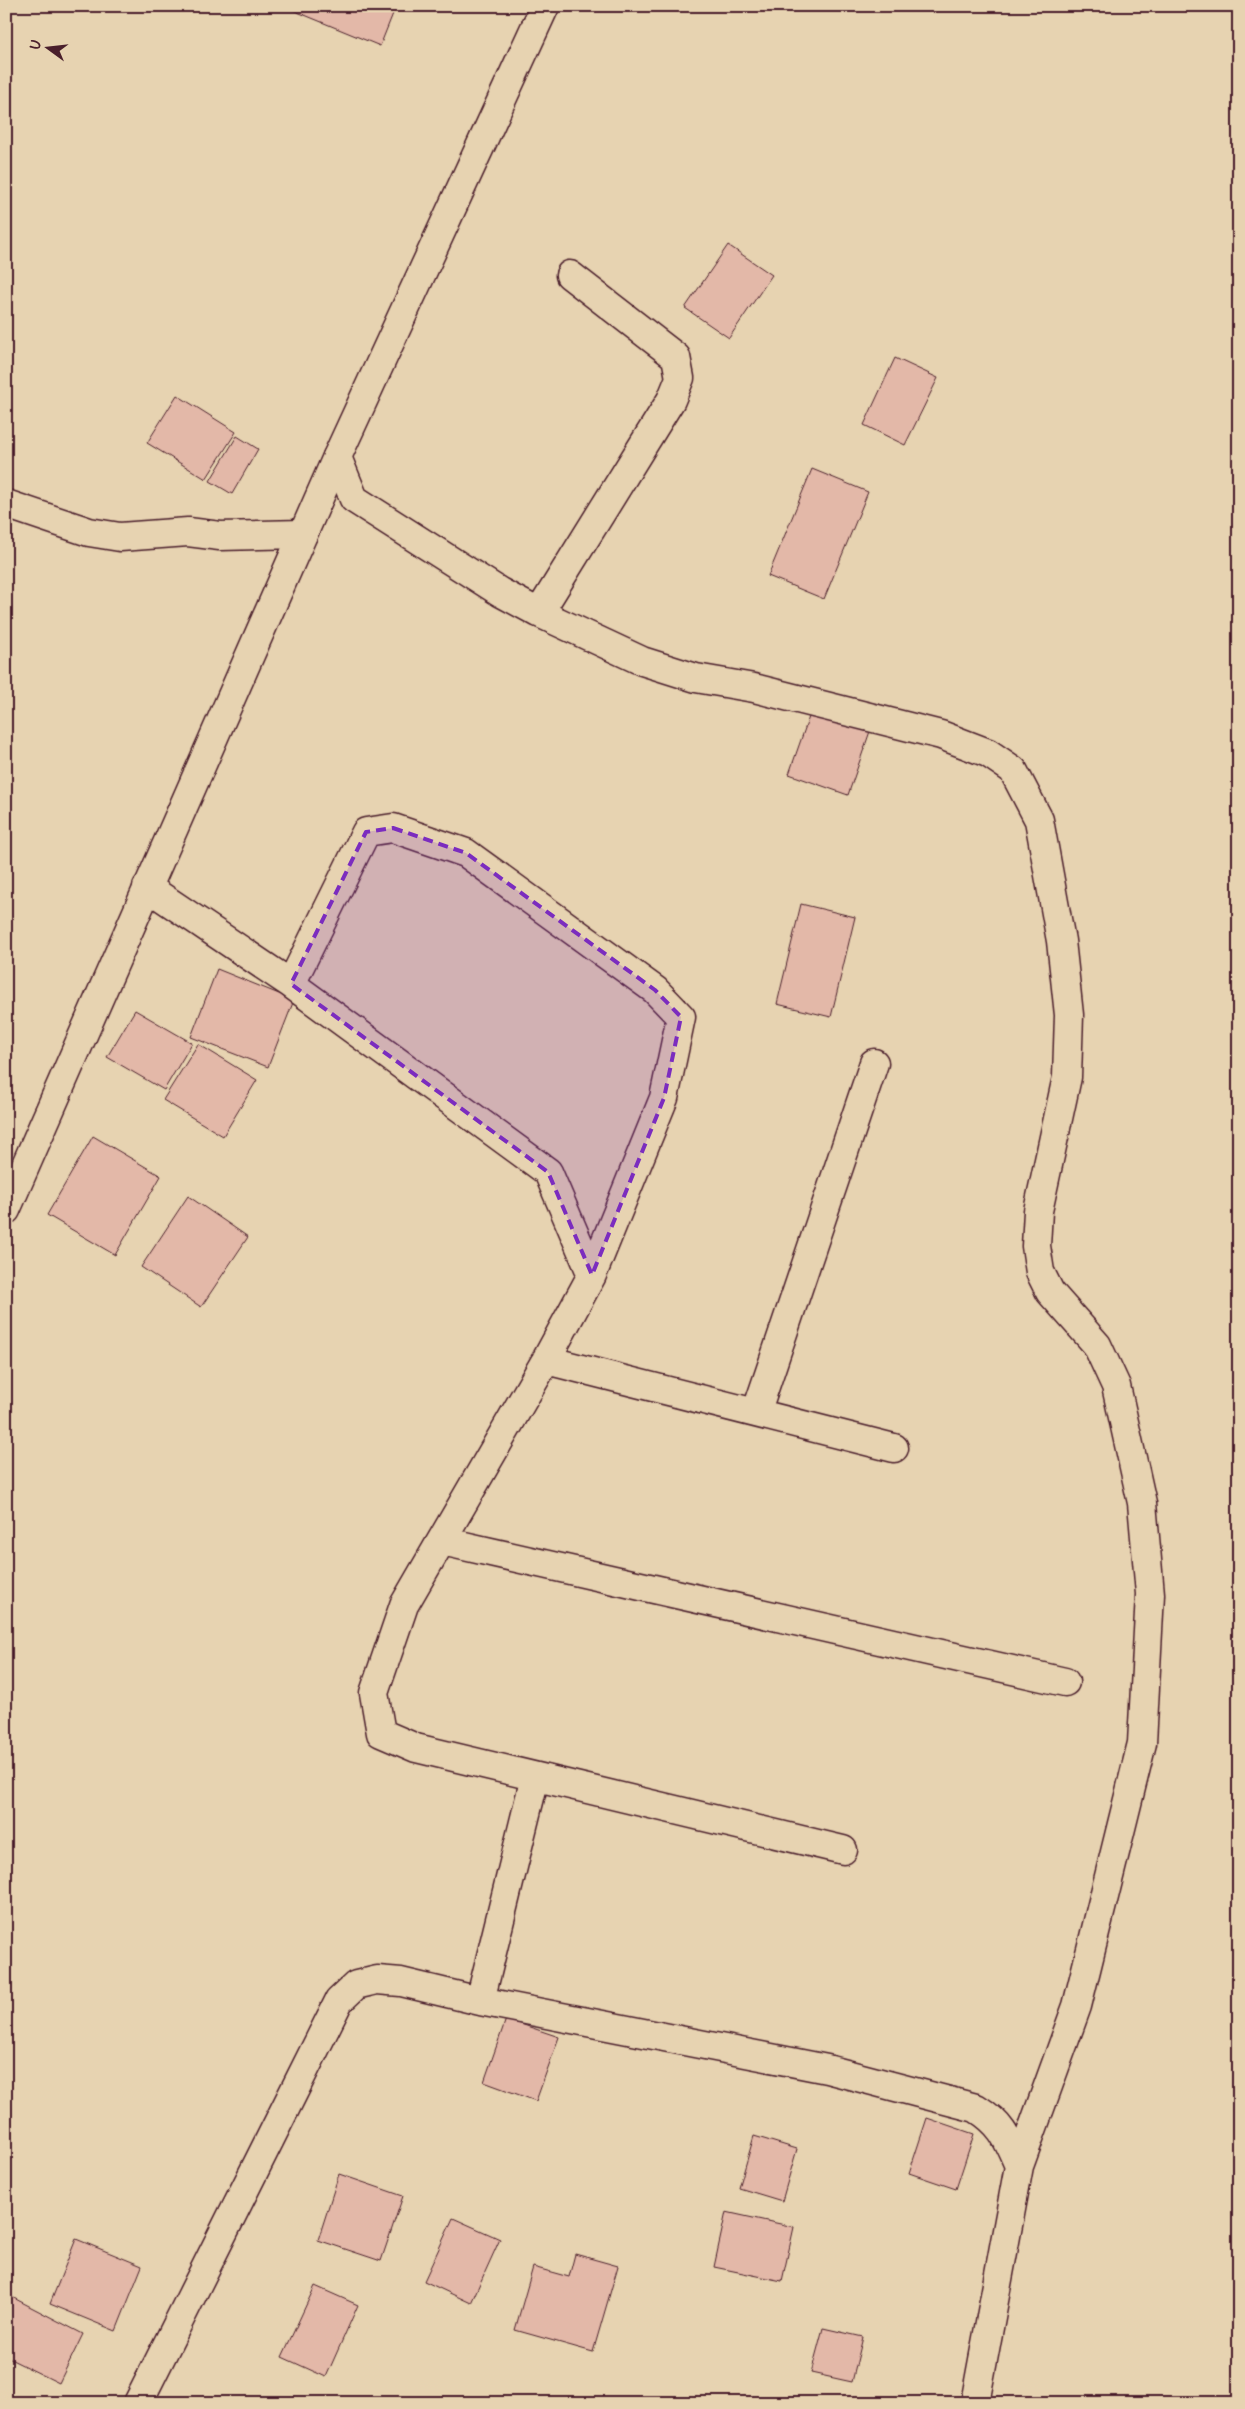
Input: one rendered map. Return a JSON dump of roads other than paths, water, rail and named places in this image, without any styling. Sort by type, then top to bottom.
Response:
[{"type":"street","points":[[6,1210],[337,457],[545,6]]},
{"type":"street","points":[[539,613],[671,400],[680,378],[676,357],[570,275]]},
{"type":"street","points":[[337,457],[354,498],[500,592],[539,613],[642,660],[696,678],[754,688],[941,735],[988,753],[1013,770],[1039,820],[1061,941],[1069,1016],[1067,1077],[1038,1211],[1036,1246],[1040,1272],[1050,1292],[1098,1345],[1116,1386],[1142,1503],[1150,1594],[1142,1743],[1077,2006],[1019,2166],[975,2403]]},
{"type":"street","points":[[6,504],[89,532],[120,537],[188,532],[220,536],[303,534]]},
{"type":"street","points":[[291,984],[366,832],[393,828],[466,852],[655,990],[682,1017],[666,1089],[592,1275],[546,1360],[404,1606],[374,1693],[381,1733],[416,1748],[844,1850]]},
{"type":"street","points":[[147,887],[291,984],[548,1172],[592,1275]]},
{"type":"street","points":[[756,1413],[874,1063]]},
{"type":"street","points":[[546,1360],[894,1448]]},
{"type":"street","points":[[442,1541],[1065,1682]]},
{"type":"street","points":[[480,2001],[535,1777]]},
{"type":"street","points":[[138,2403],[339,2001],[356,1985],[377,1980],[401,1982],[480,2001],[827,2069],[976,2108],[992,2118],[1005,2133],[1019,2166]]}]
